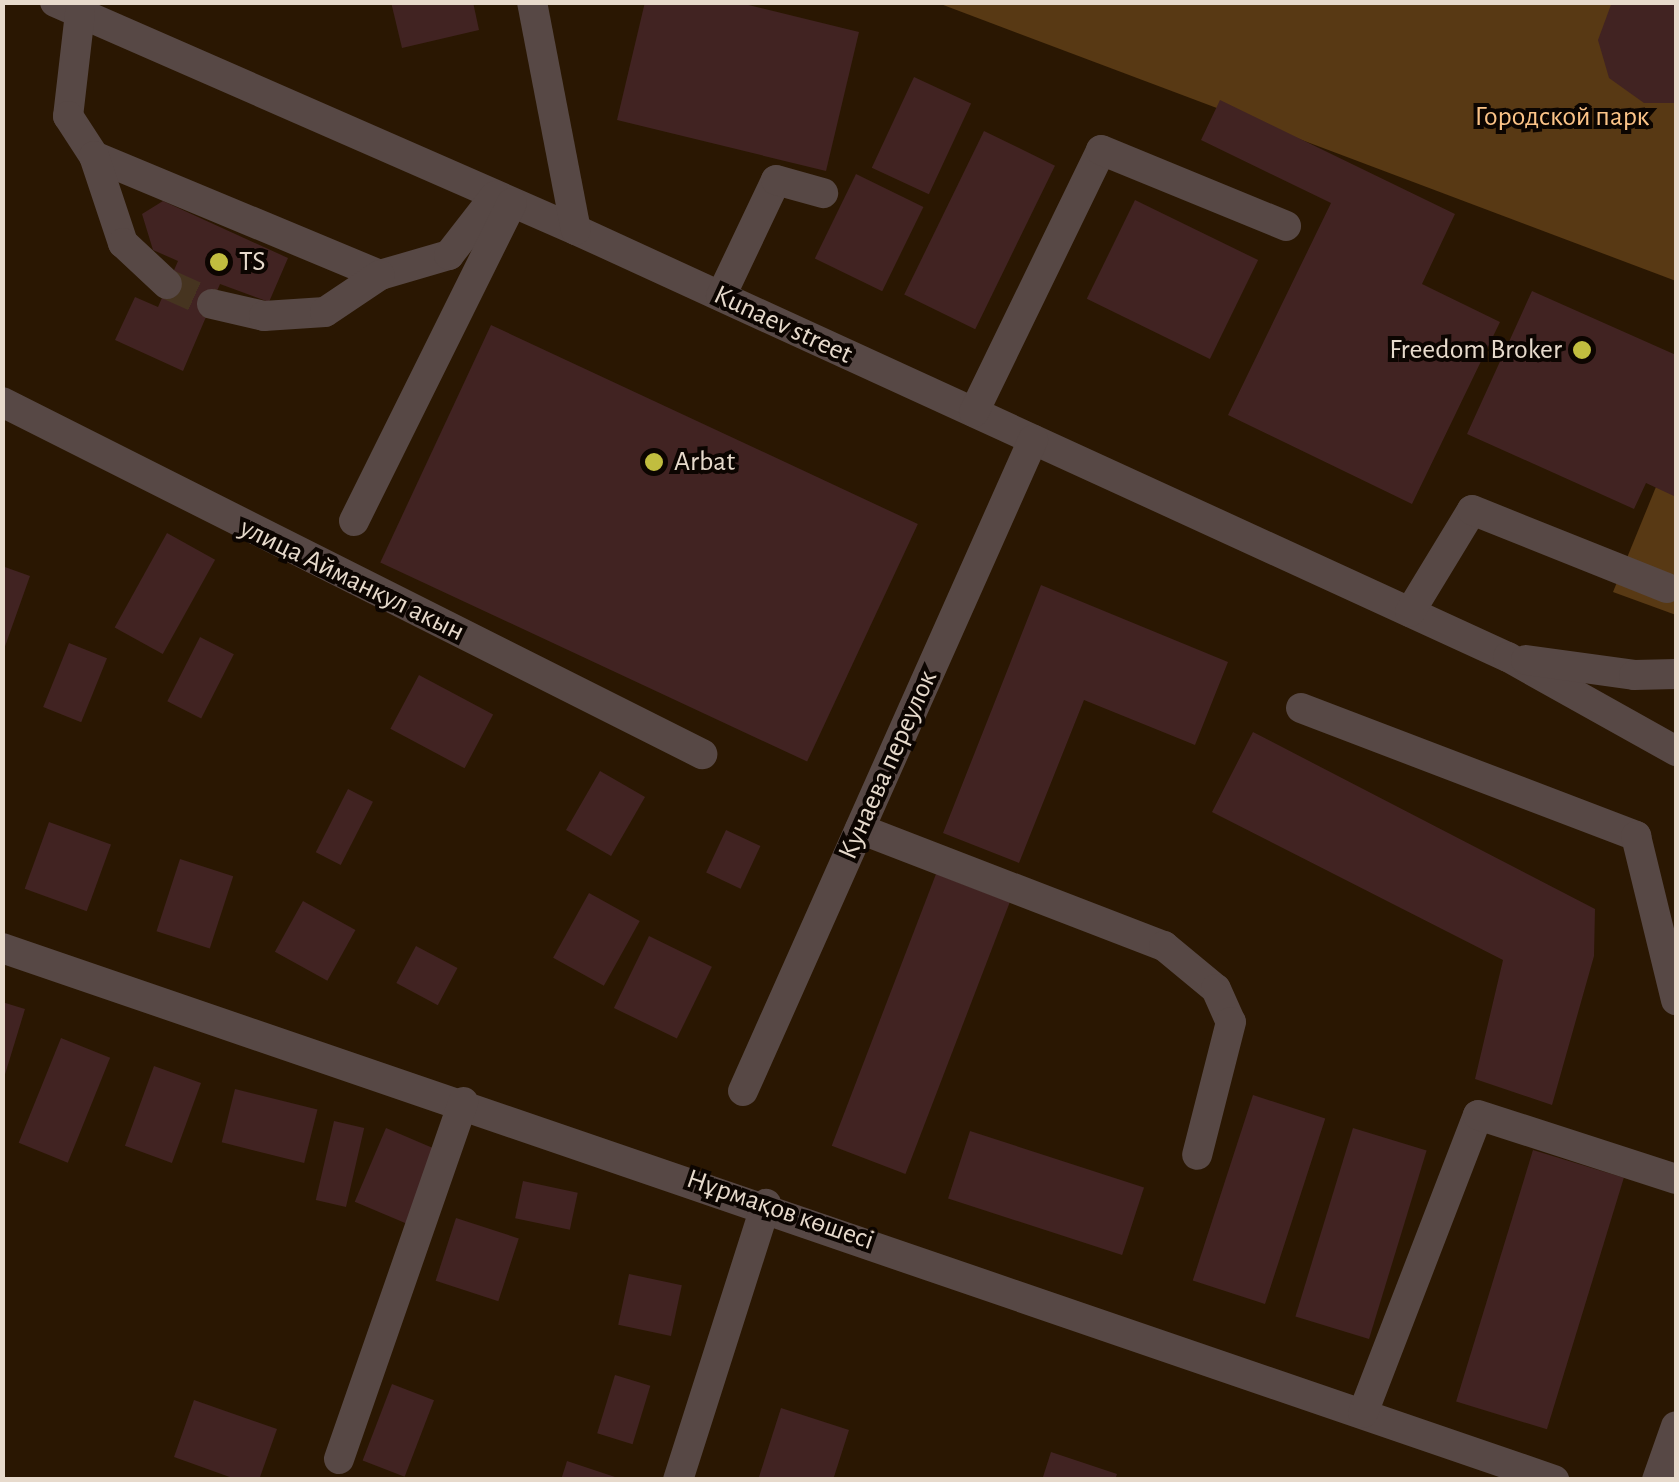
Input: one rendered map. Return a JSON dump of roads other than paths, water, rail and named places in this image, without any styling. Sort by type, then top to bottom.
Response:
[{"type":"street","points":[[532,2],[576,230]]},
{"type":"street","points":[[67,8],[68,116],[94,156],[123,243],[168,284]]},
{"type":"street","name":"Kunaev street","points":[[67,8],[576,230],[1508,657]]},
{"type":"street","points":[[974,412],[1102,150],[1286,226]]},
{"type":"street","points":[[94,156],[380,275]]},
{"type":"street","points":[[721,296],[776,180],[823,193]]},
{"type":"street","points":[[212,304],[264,316],[325,312],[380,275],[450,255],[504,200]]},
{"type":"street","points":[[354,522],[504,200]]},
{"type":"street","name":"улица Айманкул акын","points":[[2,402],[702,754]]},
{"type":"street","name":"Кунаева переулок","points":[[743,1091],[1033,440]]},
{"type":"street","points":[[1410,612],[1472,510],[1667,588]]},
{"type":"street","points":[[1508,657],[1634,676],[1676,674]]},
{"type":"street","points":[[1508,657],[1676,750]]},
{"type":"street","points":[[1301,708],[1636,836],[1676,1000]]},
{"type":"street","points":[[860,828],[1164,946],[1216,989],[1231,1022],[1196,1155]]},
{"type":"street","name":"Нұрмақов көшесі","points":[[2,948],[766,1204],[1554,1480]]},
{"type":"street","points":[[339,1458],[463,1102]]},
{"type":"street","points":[[1363,1413],[1478,1115],[1676,1179]]},
{"type":"street","points":[[678,1480],[766,1204]]},
{"type":"street","points":[[1658,1480],[1676,1426]]},
{"type":"tunnel","points":[[167,284],[212,304]]},
{"type":"place","name":"TS","points":[[219,262]]},
{"type":"place","name":"Freedom Broker","points":[[1582,350]]},
{"type":"place","name":"Arbat","points":[[654,462]]},
{"type":"park label","name":"Городской парк","points":[[1562,117]]}]
